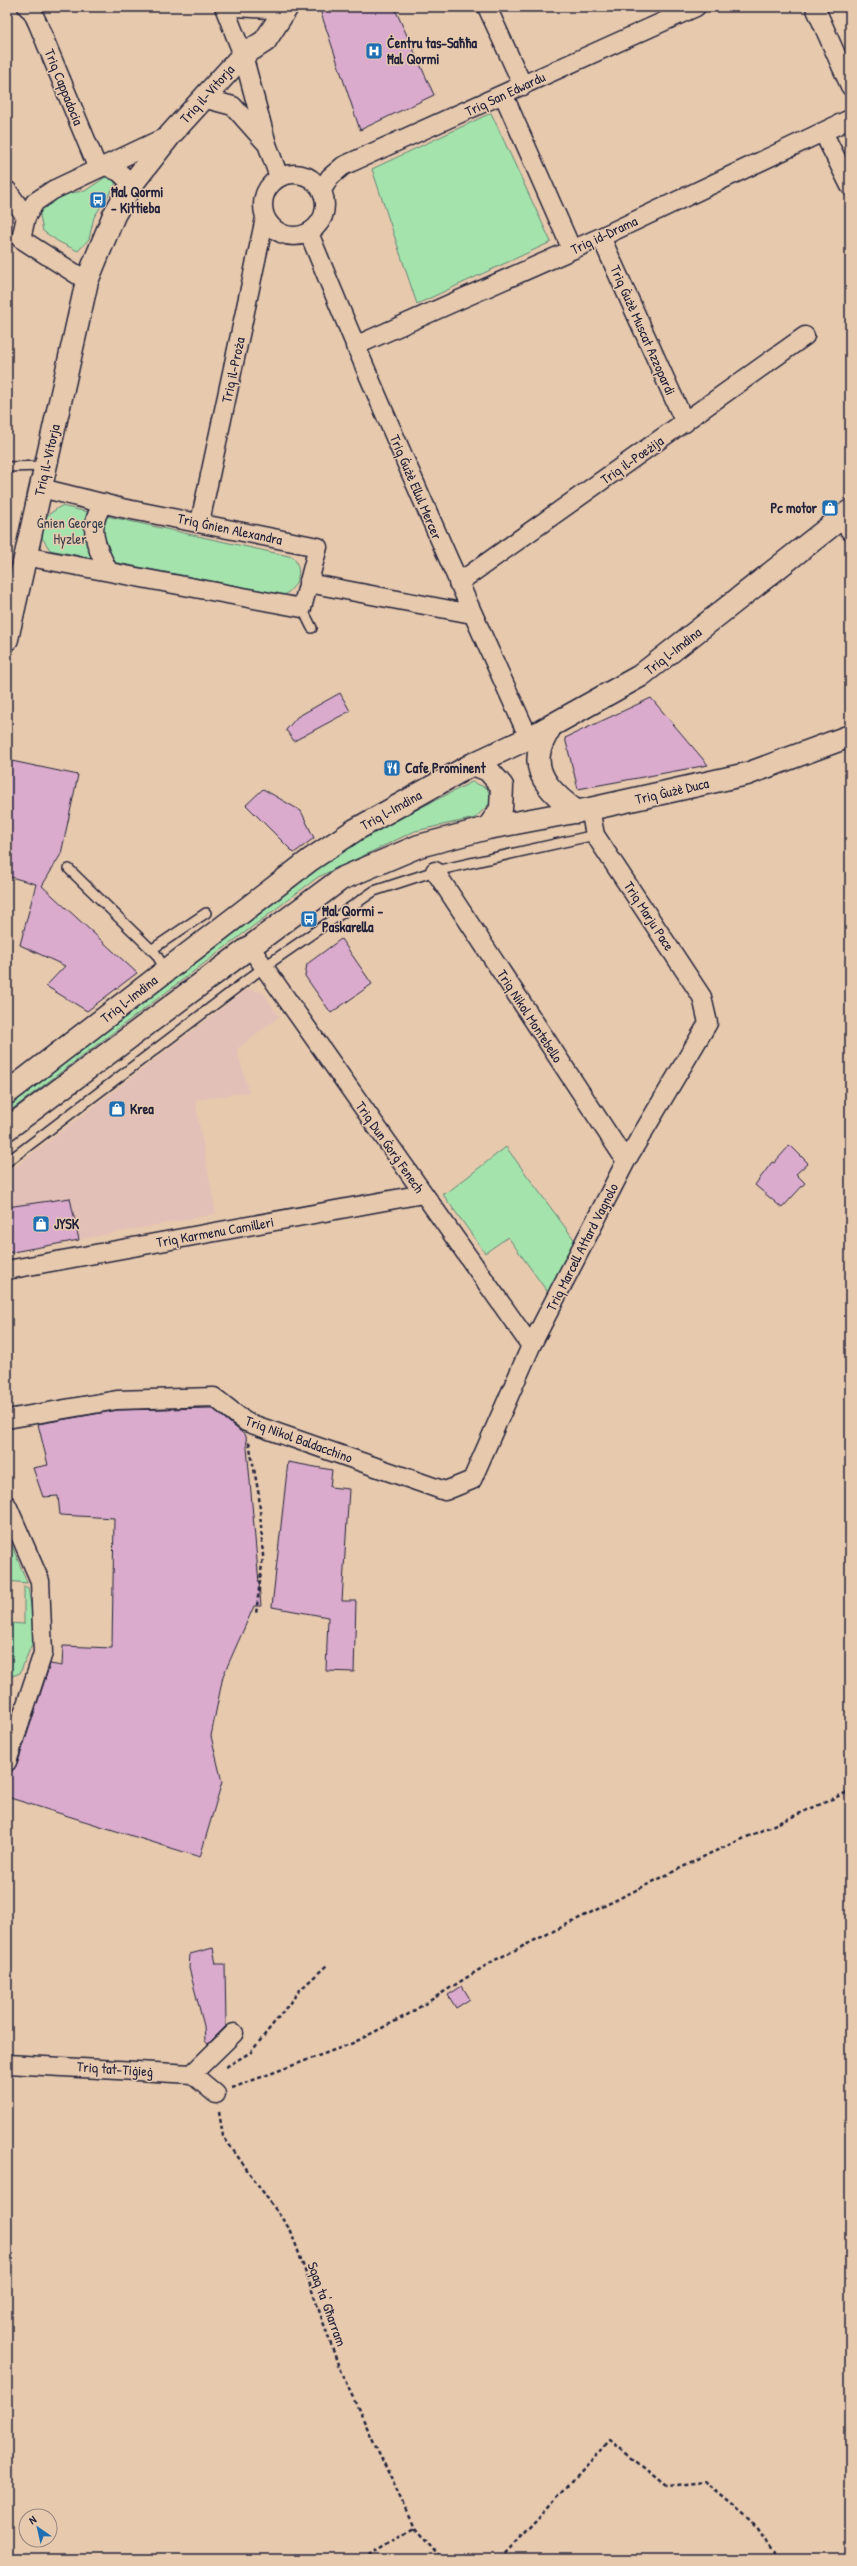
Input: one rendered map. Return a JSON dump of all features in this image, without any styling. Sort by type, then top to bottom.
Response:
[{"type":"main road","name":"Triq il-Vitorja","points":[[7,639],[24,556],[41,488],[87,281],[114,215],[132,184],[171,134],[243,54],[252,35],[276,8]]},
{"type":"main road","name":"Triq l-Imdina","points":[[7,1093],[316,856],[355,830],[473,764],[529,738],[640,676],[847,520]]},
{"type":"main road","points":[[551,726],[540,749],[539,768],[544,781],[558,798],[584,811]]},
{"type":"main road","name":"Triq Ġużè Duca","points":[[488,828],[584,811],[747,774],[850,736]]},
{"type":"main road","points":[[7,1129],[341,879],[419,846],[488,828],[500,809],[502,786],[488,770],[473,764]]},
{"type":"street","points":[[224,7],[243,54],[267,144],[279,177]]},
{"type":"street","points":[[236,7],[276,8]]},
{"type":"street","points":[[487,7],[523,86]]},
{"type":"street","name":"Triq San Edwardu","points":[[322,190],[330,177],[343,166],[504,96],[666,13],[696,7]]},
{"type":"street","points":[[815,7],[850,86]]},
{"type":"street","name":"Triq Cappadocia","points":[[33,8],[102,167]]},
{"type":"street","points":[[504,96],[572,250]]},
{"type":"street","points":[[203,98],[233,106],[267,144]]},
{"type":"street","name":"Triq id-Drama","points":[[355,346],[601,237],[850,120]]},
{"type":"street","points":[[823,132],[850,186]]},
{"type":"street","name":"Triq il-Vitorja","points":[[87,281],[14,243],[26,217],[35,202],[41,198],[171,134]]},
{"type":"street","points":[[102,167],[119,172],[132,184]]},
{"type":"street","points":[[294,174],[304,175],[315,181],[322,190],[326,204],[324,214],[319,224],[309,233],[288,236],[278,232],[265,218],[262,207],[264,196],[267,189],[279,177],[294,174]]},
{"type":"street","points":[[7,190],[26,217]]},
{"type":"street","name":"Triq il-Proża","points":[[200,522],[265,218]]},
{"type":"street","name":"Triq Ġużè Ellul Mercer","points":[[309,233],[355,346],[458,583],[529,738]]},
{"type":"street","name":"Triq Ġużè Muscat Azzopardi","points":[[601,237],[685,423]]},
{"type":"street","name":"Triq il-Poeżija","points":[[458,583],[685,423],[805,336]]},
{"type":"street","name":"Triq Ġnien Alexandra","points":[[41,488],[104,503],[318,547],[302,608]]},
{"type":"street","points":[[104,503],[96,513],[94,544],[108,570]]},
{"type":"street","points":[[24,556],[108,570],[302,608]]},
{"type":"street","points":[[308,583],[472,614]]},
{"type":"street","name":"Triq Marju Pace","points":[[584,811],[595,835],[702,997],[708,1023]]},
{"type":"street","name":"Triq Nikol Montebello","points":[[435,871],[626,1161]]},
{"type":"street","name":"Triq Dun Ġorġ Fenech","points":[[250,947],[531,1346]]},
{"type":"street","name":"Triq Marcell Attard Vagnolo","points":[[472,1480],[531,1346],[626,1161],[708,1023]]},
{"type":"street","name":"Triq Karmenu Camilleri","points":[[7,1270],[423,1194]]},
{"type":"street","name":"Triq Nikol Baldacchino","points":[[7,1419],[117,1400],[214,1397],[246,1422],[445,1491],[472,1480]]},
{"type":"street","points":[[7,1505],[40,1581],[43,1653],[7,1762]]},
{"type":"street","points":[[216,2094],[197,2069],[234,2033]]},
{"type":"street","name":"Triq tat-Tiġieġ","points":[[7,2064],[197,2069]]},
{"type":"lane","points":[[7,467],[46,466]]},
{"type":"lane","points":[[302,608],[312,628]]},
{"type":"lane","points":[[7,1162],[264,967],[374,891],[435,871],[595,835]]},
{"type":"lane","points":[[69,869],[151,950],[166,971]]},
{"type":"lane","points":[[151,950],[206,913]]},
{"type":"path","points":[[246,1422],[259,1496],[263,1556],[256,1614]]},
{"type":"path","points":[[216,2094],[353,2043],[407,2015],[493,1961],[711,1853],[850,1790]]},
{"type":"path","points":[[197,2069],[229,2067],[251,2052],[300,1990],[327,1965]]},
{"type":"path","name":"Sqaq ta' Għarram","points":[[216,2094],[223,2136],[291,2232],[340,2370],[414,2527],[441,2559]]},
{"type":"path","points":[[500,2559],[610,2440],[666,2486],[705,2482],[752,2521],[777,2559]]},
{"type":"path","points":[[362,2559],[414,2527]]},
{"type":"shaded area","points":[[247,989],[263,992],[279,1017],[237,1049],[249,1092],[195,1100],[216,1214],[7,1253],[7,1173]]},
{"type":"green space","points":[[491,113],[551,242],[417,304],[372,169]]},
{"type":"green space","points":[[110,174],[116,177],[115,185],[94,217],[89,239],[78,251],[59,242],[43,231],[39,210],[53,195],[85,191]]},
{"type":"green space","name":"Ġnien George Hyzler","points":[[61,506],[293,557],[298,567],[298,577],[294,586],[285,595],[50,550],[41,536],[45,517]]},
{"type":"green space","points":[[472,782],[487,788],[492,801],[475,818],[415,831],[318,877],[7,1113],[7,1104],[282,895],[362,837]]},
{"type":"green space","points":[[506,1147],[576,1242],[549,1294],[508,1237],[485,1253],[442,1193],[448,1192]]},
{"type":"green space","points":[[7,1533],[27,1583],[7,1581]]},
{"type":"green space","points":[[24,1586],[28,1588],[36,1634],[20,1673],[7,1678],[7,1623],[24,1624]]},
{"type":"building","name":"Ċentru tas-Saħħa Ħal Qormi","points":[[319,7],[394,7],[434,95],[360,130]]},
{"type":"building","points":[[340,693],[350,711],[294,741],[286,730],[297,717]]},
{"type":"building","points":[[651,698],[708,765],[578,789],[565,738]]},
{"type":"building","points":[[7,760],[78,775],[61,854],[42,886],[137,973],[87,1011],[46,986],[65,966],[20,945],[36,884],[7,876]]},
{"type":"building","points":[[263,789],[301,811],[314,838],[294,853],[246,805]]},
{"type":"building","points":[[341,939],[372,984],[331,1013],[305,976],[307,964]]},
{"type":"building","points":[[790,1145],[808,1163],[796,1174],[805,1183],[782,1208],[755,1185],[772,1162],[774,1163]]},
{"type":"building","name":"JYSK","points":[[70,1198],[79,1240],[7,1253],[7,1207]]},
{"type":"building","points":[[212,1408],[246,1436],[261,1606],[254,1606],[223,1676],[211,1736],[222,1782],[200,1857],[7,1797],[7,1778],[9,1772],[17,1765],[50,1664],[62,1666],[63,1646],[112,1648],[114,1518],[60,1515],[58,1496],[43,1497],[33,1468],[48,1465],[38,1424],[118,1410]]},
{"type":"building","points":[[288,1462],[332,1470],[330,1487],[349,1489],[342,1601],[356,1601],[354,1672],[326,1671],[328,1617],[272,1607]]},
{"type":"building","points":[[213,1948],[216,1964],[225,1964],[226,2026],[208,2044],[205,2041],[204,2026],[189,1968],[190,1954]]},
{"type":"building","points":[[462,1986],[470,1999],[456,2008],[448,1995]]},
{"type":"place","name":"Ċentru tas-Saħħa Ħal Qormi","points":[[374,51]]},
{"type":"place","name":"Ħal Qormi - Kittieba","points":[[98,200]]},
{"type":"place","name":"Pc motor","points":[[830,508]]},
{"type":"place","name":"Cafe Prominent","points":[[392,768]]},
{"type":"place","name":"Ħal Qormi - Paskarella","points":[[309,919]]},
{"type":"place","name":"Krea","points":[[117,1109]]},
{"type":"place","name":"JYSK","points":[[41,1224]]}]
